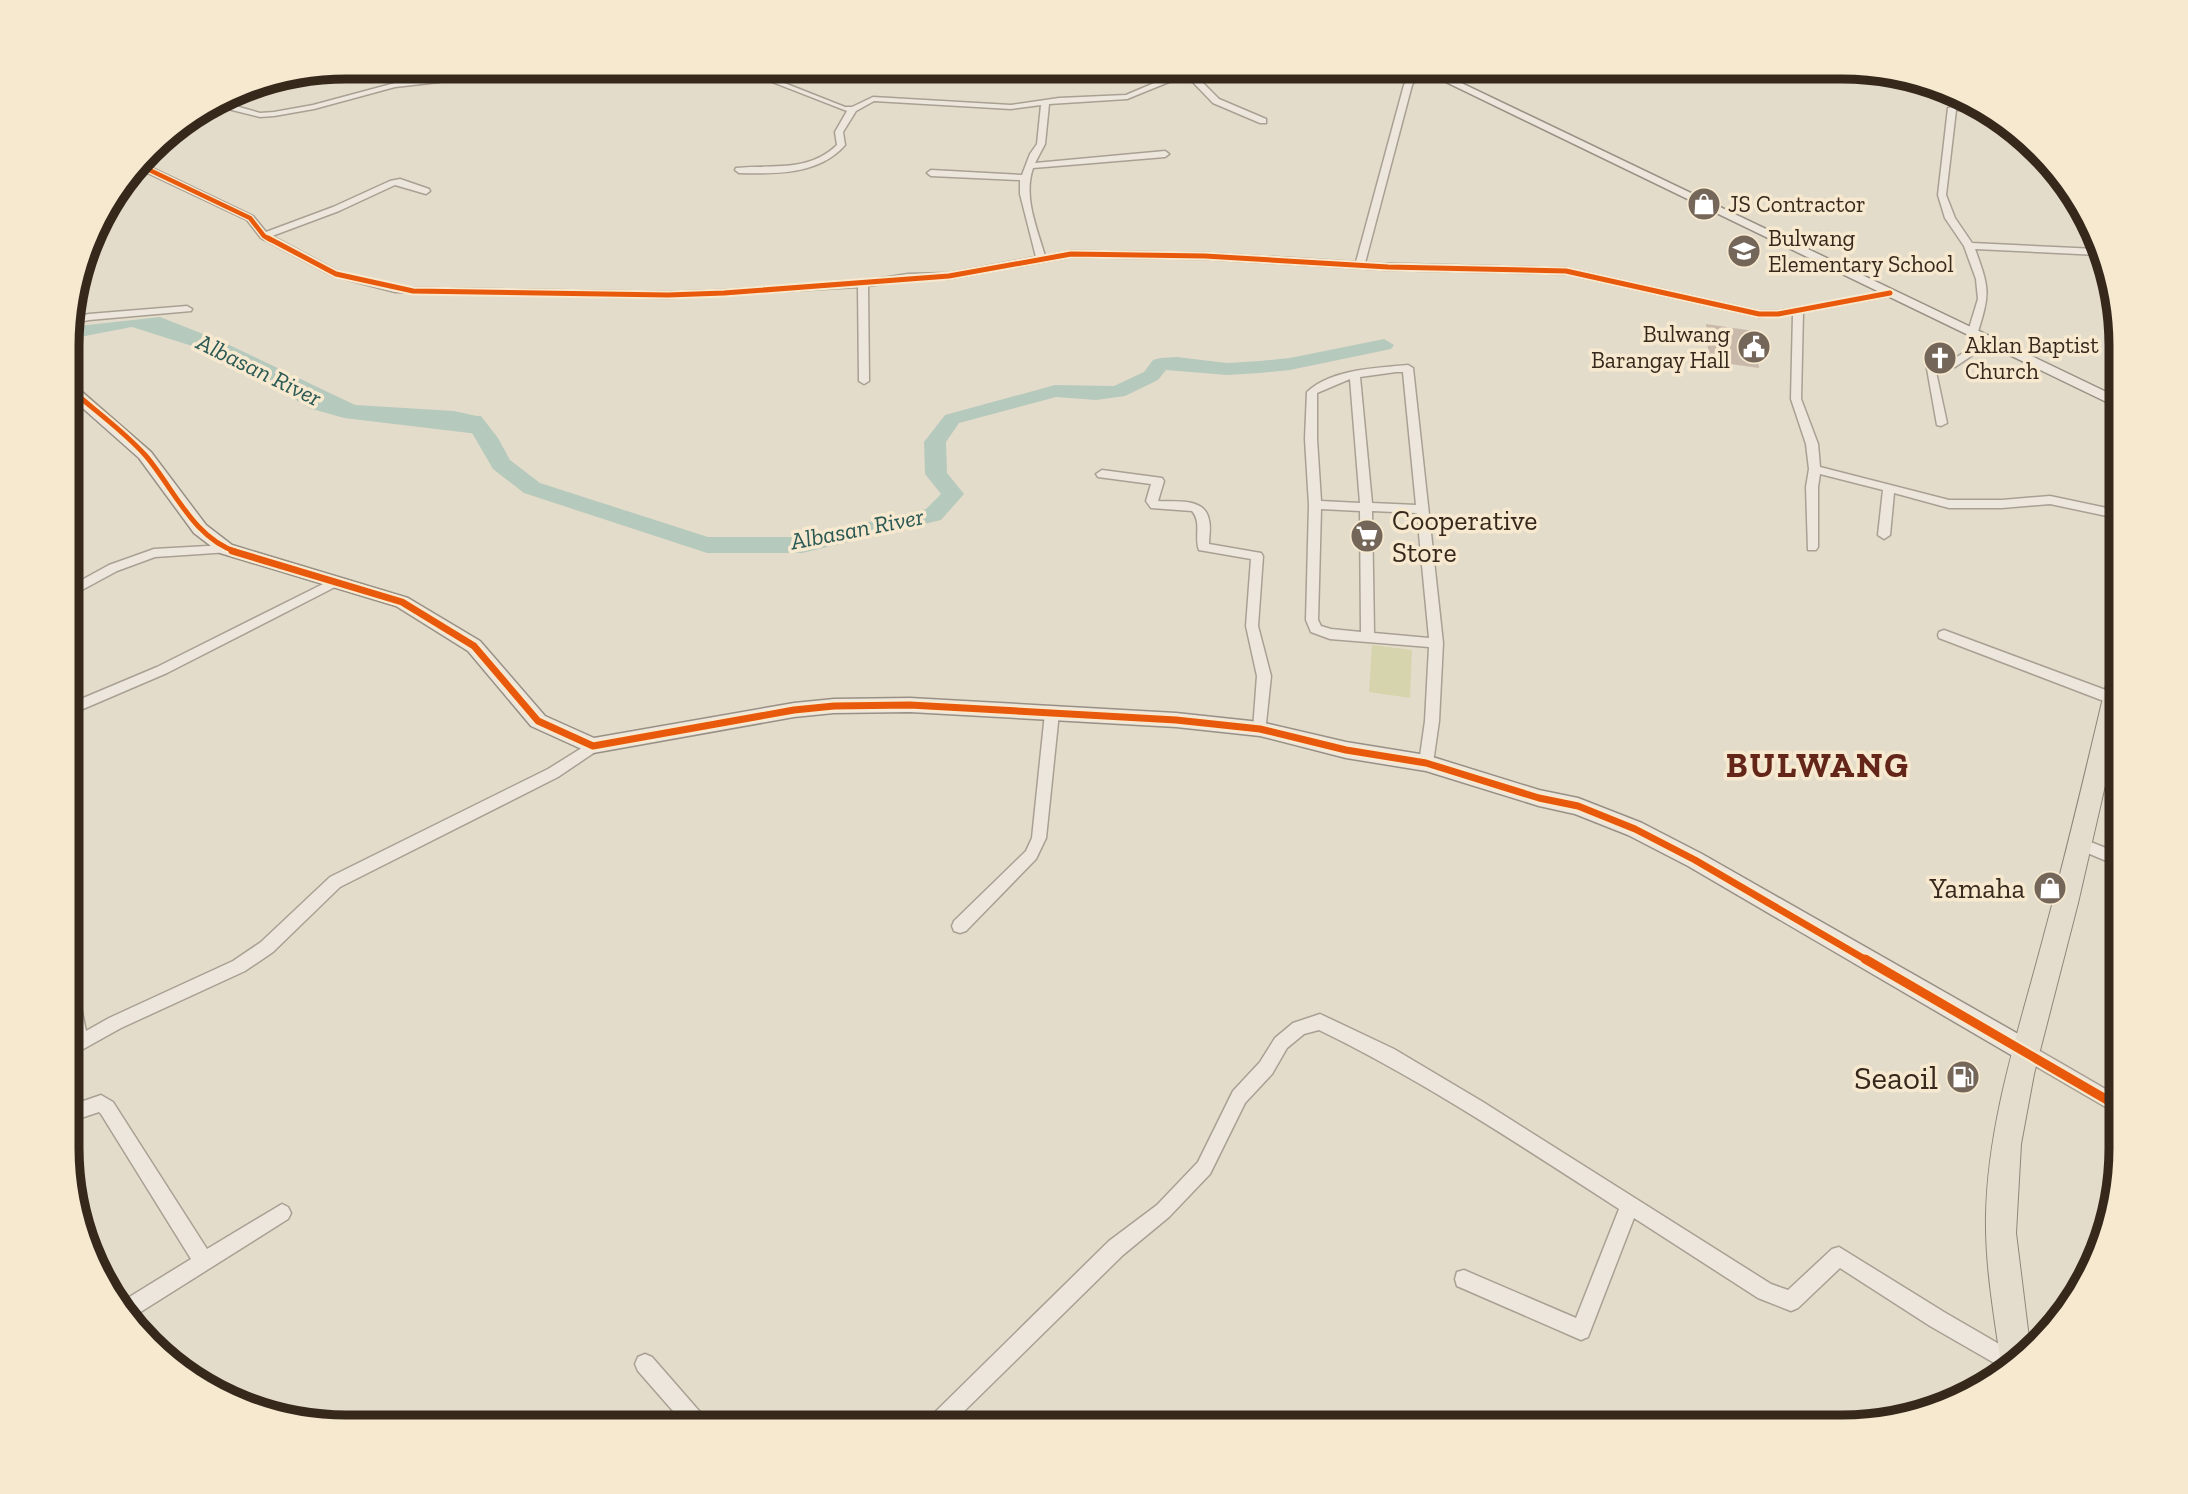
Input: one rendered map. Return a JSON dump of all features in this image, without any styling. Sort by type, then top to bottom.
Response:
[{"type":"main road","points":[[2015,1351],[2002,1264],[2001,1215],[2005,1152],[2026,1051],[2078,843],[2108,780]]},
{"type":"street","points":[[227,106],[260,115],[274,114],[314,107],[395,85],[442,79]]},
{"type":"street","points":[[773,79],[844,109],[853,109],[873,99],[1011,107],[1128,97],[1170,79]]},
{"type":"street","points":[[1194,79],[1216,101],[1263,121]]},
{"type":"street","points":[[1360,264],[1408,85],[1412,79]]},
{"type":"street","points":[[1445,79],[1890,293],[1985,342],[2109,399]]},
{"type":"street","points":[[1041,259],[1024,194],[1025,178],[1041,144],[1045,102]]},
{"type":"street","points":[[1964,108],[1952,108],[1941,185],[1950,218],[1969,246],[1981,279],[1983,299],[1972,335]]},
{"type":"street","points":[[739,170],[782,170],[835,153],[841,145],[839,132],[853,109]]},
{"type":"street","points":[[1030,166],[1165,154]]},
{"type":"street","points":[[146,169],[250,218],[264,236],[336,274],[395,289],[668,295],[863,284],[908,277],[949,276],[1071,254],[1185,255],[1566,271],[1759,314],[1798,310],[1890,293]]},
{"type":"street","points":[[931,173],[1025,178]]},
{"type":"street","points":[[264,236],[336,209],[393,183],[400,182],[426,191]]},
{"type":"street","points":[[1969,246],[2092,252]]},
{"type":"street","points":[[863,284],[864,381]]},
{"type":"street","points":[[80,319],[187,309]]},
{"type":"street","points":[[1798,310],[1796,399],[1812,444],[1815,469],[1812,487],[1812,547]]},
{"type":"street","points":[[1941,423],[1931,363],[1951,365],[1985,342]]},
{"type":"street","points":[[1426,763],[1432,721],[1436,643],[1408,368],[1355,374],[1324,383],[1312,392],[1311,439],[1315,505],[1312,620],[1316,629],[1330,634],[1436,643]]},
{"type":"street","points":[[1355,374],[1366,506],[1368,637]]},
{"type":"street","points":[[79,397],[145,455],[200,529],[226,549]]},
{"type":"street","points":[[1815,469],[1949,504],[2057,500],[2109,512]]},
{"type":"street","points":[[1102,474],[1158,481],[1152,501],[1155,505],[1195,507],[1201,511],[1204,516],[1203,547],[1257,556],[1252,626],[1264,676],[1260,729]]},
{"type":"street","points":[[1884,535],[1889,488]]},
{"type":"street","points":[[1315,505],[1422,509]]},
{"type":"street","points":[[79,587],[113,568],[154,553],[226,549],[402,602],[474,646],[538,721],[593,746]]},
{"type":"street","points":[[79,706],[162,670],[335,582]]},
{"type":"street","points":[[1944,635],[2109,697]]},
{"type":"street","points":[[79,1043],[115,1023],[239,966],[267,947],[335,883],[553,773],[593,746],[794,710],[834,706],[910,705],[1176,720],[1260,729],[1346,750],[1426,763],[1539,798],[1578,806],[1695,860],[2109,1101]]},
{"type":"street","points":[[960,926],[1031,855],[1039,838],[1052,713]]},
{"type":"street","points":[[2078,843],[2109,856]]},
{"type":"street","points":[[946,1415],[1116,1248],[1163,1211],[1203,1168],[1239,1097],[1266,1068],[1281,1044],[1299,1028],[1321,1022],[1388,1055],[1765,1290],[1791,1301],[1839,1256],[1937,1319],[2007,1359]]},
{"type":"street","points":[[79,1111],[101,1103],[107,1108],[204,1262]]},
{"type":"street","points":[[1464,1279],[1581,1330],[1629,1206]]},
{"type":"street","points":[[131,1307],[282,1213]]},
{"type":"street","points":[[645,1364],[690,1415]]},
{"type":"green space","points":[[1372,645],[1412,650],[1410,698],[1369,692]]},
{"type":"water","points":[[160,317],[221,341],[355,405],[454,411],[481,417],[478,434],[344,418],[309,408],[259,377],[211,352],[132,327],[79,337],[79,326]]},
{"type":"building","points":[[1706,324],[1754,331],[1759,368],[1709,361]]},
{"type":"building","name":"Seaoil","points":[[1956,1063],[1976,1073],[1969,1093],[1949,1082]]},
{"type":"waterway","name":"Albasan River","points":[[446,419],[474,420],[488,438],[501,464],[532,488],[707,545],[802,545],[933,515],[953,494],[936,474],[935,442],[952,419],[1055,391],[1096,394],[1118,392],[1151,376],[1160,364],[1177,363],[1227,369],[1260,367],[1290,364],[1384,345]]},
{"type":"cycle path","points":[[146,169],[250,218],[264,236],[336,274],[413,291],[668,295],[724,293],[949,276],[1071,254],[1205,256],[1388,267],[1566,271],[1759,314],[1778,314],[1890,293]]},
{"type":"cycle path","points":[[79,397],[145,455],[200,529],[226,549],[402,602],[474,646],[538,721],[593,746],[794,710],[834,706],[910,705],[1176,720],[1260,729],[1346,750],[1426,763],[1539,798],[1578,806],[1635,829],[1695,860],[2109,1101]]},
{"type":"place","name":"JS Contractor","points":[[1704,204]]},
{"type":"place","name":"Bulwang Elementary School","points":[[1744,251]]},
{"type":"place","name":"Bulwang Barangay Hall","points":[[1754,347]]},
{"type":"place","name":"Aklan Baptist Church","points":[[1940,358]]},
{"type":"place","name":"Cooperative Store","points":[[1367,536]]},
{"type":"place","name":"Yamaha","points":[[2050,888]]},
{"type":"place","name":"Seaoil","points":[[1963,1077]]},
{"type":"district","name":"BULWANG","points":[[1818,765]]}]
